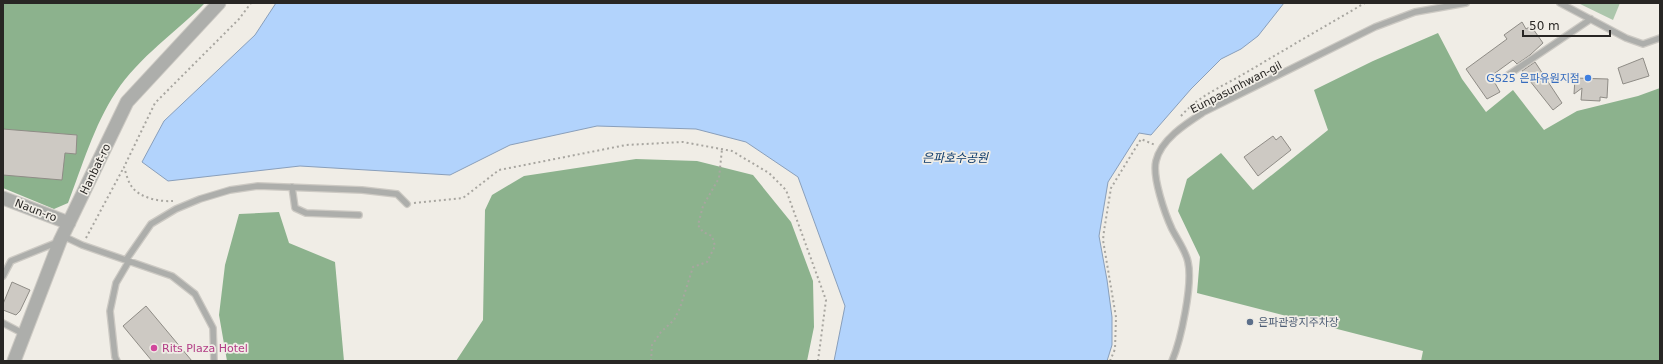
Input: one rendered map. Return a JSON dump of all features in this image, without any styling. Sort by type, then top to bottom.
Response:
[{"type":"street","name":"Hanbat-ro","points":[[14,361],[62,239],[127,102],[219,3]]},
{"type":"street","name":"Naun-ro","points":[[3,198],[69,223]]},
{"type":"lane","name":"Eunpasunhwan-gil","points":[[1172,361],[1176,350],[1189,284],[1188,261],[1171,228],[1158,194],[1156,162],[1163,148],[1182,126],[1204,112],[1356,36],[1416,12],[1466,3]]},
{"type":"lane","points":[[1560,3],[1626,38],[1643,44],[1660,38]]},
{"type":"lane","points":[[1508,75],[1591,19]]},
{"type":"lane","points":[[117,361],[115,357],[110,311],[116,283],[151,224],[176,209],[200,199],[230,190],[258,186],[362,190],[397,194],[407,204]]},
{"type":"lane","points":[[292,187],[295,208],[306,213],[359,215]]},
{"type":"lane","points":[[3,276],[11,261],[62,239],[172,276],[195,294],[213,328],[214,361]]},
{"type":"lane","points":[[3,323],[24,334]]},
{"type":"path","points":[[82,245],[124,166],[155,103],[240,19],[251,3]]},
{"type":"path","points":[[1178,120],[1188,108],[1205,94],[1245,74],[1365,3]]},
{"type":"path","points":[[1110,361],[1115,349],[1116,316],[1103,240],[1111,188],[1141,138],[1156,146],[1160,141]]},
{"type":"path","points":[[407,204],[463,198],[499,170],[626,145],[682,142],[732,151],[769,173],[786,190],[826,300],[818,361]]},
{"type":"path","points":[[651,361],[652,345],[660,332],[674,320],[680,308],[693,267],[707,262],[715,246],[712,236],[703,232],[698,225],[703,206],[719,178],[722,150]]},
{"type":"path","points":[[124,166],[132,187],[143,196],[164,201],[179,200]]},
{"type":"green space","points":[[3,3],[205,3],[158,45],[125,79],[101,118],[68,203],[54,209],[3,188]]},
{"type":"green space","points":[[1578,3],[1620,3],[1613,20]]},
{"type":"green space","points":[[1438,33],[1462,79],[1486,112],[1513,90],[1544,130],[1577,111],[1638,96],[1660,88],[1660,361],[1421,361],[1423,351],[1197,293],[1200,257],[1178,211],[1187,179],[1221,153],[1253,190],[1328,130],[1314,90],[1373,61]]},
{"type":"green space","points":[[636,159],[697,161],[753,175],[791,222],[813,281],[814,327],[807,361],[456,361],[483,320],[485,210],[492,195],[524,176]]},
{"type":"green space","points":[[279,212],[289,243],[335,262],[344,361],[227,361],[219,315],[225,265],[239,214]]},
{"type":"water","name":"은파호수공원","points":[[276,3],[1284,3],[1258,36],[1241,49],[1221,59],[1191,89],[1151,135],[1139,133],[1108,182],[1099,236],[1112,317],[1112,345],[1107,361],[834,361],[845,306],[798,177],[746,142],[696,129],[597,126],[510,145],[450,175],[300,166],[168,181],[142,162],[164,121],[255,35]]},
{"type":"building","points":[[1522,22],[1526,29],[1531,26],[1543,43],[1517,64],[1513,60],[1491,76],[1500,92],[1487,99],[1466,69],[1507,39],[1504,35]]},
{"type":"building","points":[[1643,58],[1649,76],[1623,84],[1618,68]]},
{"type":"building","points":[[1535,62],[1562,103],[1553,110],[1522,71]]},
{"type":"building","points":[[1575,78],[1608,79],[1607,98],[1600,97],[1600,101],[1581,100],[1582,88],[1574,94]]},
{"type":"building","points":[[3,129],[77,135],[76,154],[65,153],[62,180],[3,175]]},
{"type":"building","points":[[1273,136],[1276,140],[1281,136],[1291,150],[1258,176],[1244,157]]},
{"type":"building","points":[[12,282],[30,290],[20,311],[16,315],[3,310],[3,304]]},
{"type":"building","points":[[146,306],[192,361],[152,361],[123,326]]},
{"type":"place","name":"GS25 은파유원지점","points":[[1588,78]]},
{"type":"place","name":"은파관광지주차장","points":[[1250,322]]},
{"type":"place","name":"Rits Plaza Hotel","points":[[154,348]]}]
